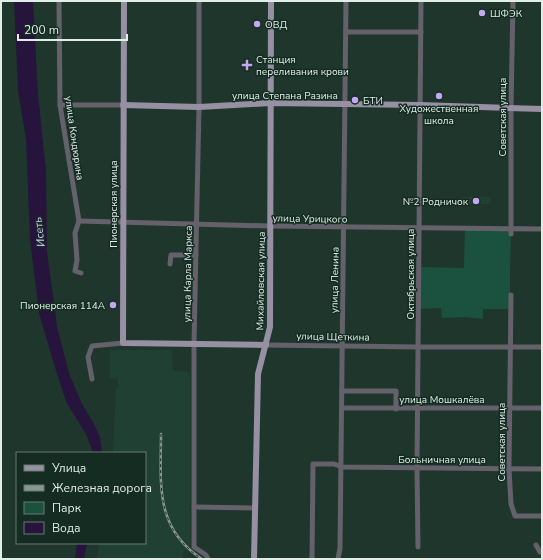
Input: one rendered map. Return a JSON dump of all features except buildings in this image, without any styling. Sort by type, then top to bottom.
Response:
[{"type":"main road","name":"Пионерская улица","points":[[123,343],[124,1]]},
{"type":"main road","name":"Михайловская улица","points":[[254,559],[257,383],[270,327],[271,1]]},
{"type":"main road","name":"улица Степана Разина","points":[[124,105],[199,106],[270,103],[420,105],[542,109]]},
{"type":"main road","name":"улица Щеткина","points":[[123,343],[266,345]]},
{"type":"street","name":"улица Кондюрина","points":[[59,1],[60,105],[79,221],[75,233],[77,260],[75,271],[81,273]]},
{"type":"street","name":"улица Карла Маркса","points":[[199,1],[199,106],[194,343],[194,547],[206,555],[208,559]]},
{"type":"street","name":"улица Ленина","points":[[338,559],[340,548],[342,467],[346,1]]},
{"type":"street","name":"Октябрьская улица","points":[[418,547],[417,468],[421,1]]},
{"type":"street","name":"Советская улица","points":[[511,231],[513,1]]},
{"type":"street","points":[[346,32],[421,32]]},
{"type":"street","points":[[60,105],[124,105]]},
{"type":"street","name":"улица Урицкого","points":[[79,221],[511,231],[542,229]]},
{"type":"street","points":[[170,264],[170,255],[196,255]]},
{"type":"street","name":"Советская улица","points":[[511,295],[510,504],[515,516],[542,516]]},
{"type":"street","points":[[92,380],[88,357],[92,346],[123,343]]},
{"type":"street","name":"улица Щеткина","points":[[266,345],[542,347]]},
{"type":"street","points":[[342,391],[396,391],[396,409]]},
{"type":"street","name":"улица Мошкалёва","points":[[342,408],[542,408]]},
{"type":"street","name":"Больничная улица","points":[[312,559],[312,464],[334,464],[342,467],[542,469]]},
{"type":"street","points":[[194,507],[255,508]]},
{"type":"street","points":[[536,545],[540,552],[542,552]]},
{"type":"shaded area","name":"№2 Родничок","points":[[461,197],[490,197],[490,204],[461,204]]},
{"type":"shaded area","points":[[110,350],[172,350],[173,371],[190,372],[190,546],[183,553],[183,559],[97,559],[100,544],[146,544],[146,452],[113,452],[116,388],[118,388],[118,379],[110,378]]},
{"type":"green space","points":[[465,228],[511,229],[510,309],[483,309],[483,319],[465,317],[442,318],[441,308],[419,309],[419,267],[464,268]]},
{"type":"water","name":"Исеть","points":[[14,1],[33,1],[38,94],[46,171],[47,252],[57,327],[69,373],[82,404],[100,437],[102,452],[93,452],[86,434],[66,402],[39,313],[30,239],[26,139],[18,91]]},
{"type":"water","points":[[77,544],[87,544],[84,559],[75,559]]},
{"type":"railway","points":[[161,434],[161,487],[168,519],[175,533],[186,547],[202,559]]},
{"type":"place","name":"ШФЭК","points":[[482,13]]},
{"type":"place","name":"ОВД","points":[[257,24]]},
{"type":"place","name":"Станция переливания крови","points":[[247,65]]},
{"type":"place","name":"Художественная школа","points":[[439,96]]},
{"type":"place","name":"БТИ","points":[[355,100]]},
{"type":"place","name":"№2 Родничок","points":[[476,201]]},
{"type":"place","name":"Пионерская 114А","points":[[113,305]]}]
